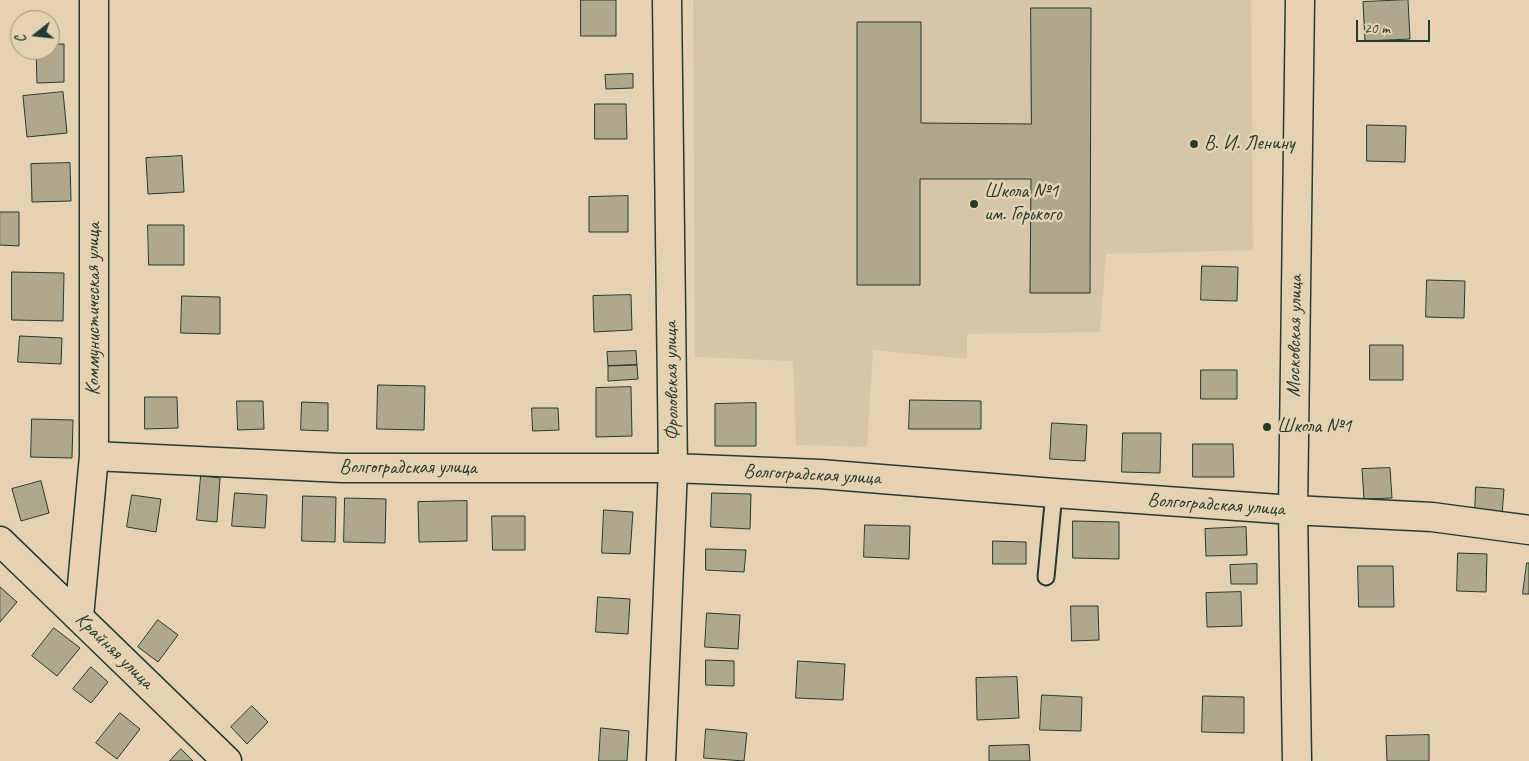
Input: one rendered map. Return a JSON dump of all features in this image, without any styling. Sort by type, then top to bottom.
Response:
[{"type":"street","name":"Коммунистическая улица","points":[[79,616],[94,456],[94,0]]},
{"type":"street","name":"Фроловская улица","points":[[661,761],[673,468],[667,0]]},
{"type":"street","name":"Московская улица","points":[[1297,761],[1293,510],[1300,0]]},
{"type":"street","name":"Волгоградская улица","points":[[94,456],[342,468],[673,468],[820,474],[1293,510],[1432,517],[1529,530]]},
{"type":"street","name":"Крайняя улица","points":[[0,541],[227,761]]},
{"type":"lane","points":[[1046,578],[1054,493]]},
{"type":"shaded area","name":"Школа №1 им. Горького","points":[[693,0],[1251,0],[1253,250],[1106,254],[1100,332],[967,334],[967,359],[873,350],[867,447],[796,445],[793,361],[695,357]]},
{"type":"building","points":[[581,0],[616,0],[616,36],[581,36]]},
{"type":"building","points":[[1408,0],[1410,39],[1365,41],[1363,2]]},
{"type":"building","points":[[1031,8],[1091,8],[1090,293],[1030,293],[1031,179],[920,179],[920,285],[857,285],[857,22],[921,22],[921,123],[1031,124]]},
{"type":"building","points":[[60,44],[64,44],[64,82],[37,83],[36,60],[60,60]]},
{"type":"building","points":[[633,74],[633,88],[606,89],[605,75]]},
{"type":"building","points":[[63,92],[67,133],[27,137],[23,96]]},
{"type":"building","points":[[595,104],[626,104],[627,139],[595,139]]},
{"type":"building","points":[[1367,125],[1406,126],[1405,162],[1367,161]]},
{"type":"building","points":[[182,156],[184,192],[148,194],[146,158]]},
{"type":"building","points":[[70,163],[71,201],[32,202],[31,164]]},
{"type":"building","points":[[628,196],[628,232],[589,232],[589,197]]},
{"type":"building","points":[[0,212],[19,212],[19,246],[0,245]]},
{"type":"building","points":[[148,225],[184,225],[184,265],[149,265]]},
{"type":"building","points":[[1202,266],[1238,267],[1237,301],[1201,300]]},
{"type":"building","points":[[12,272],[64,273],[63,321],[12,320]]},
{"type":"building","points":[[1427,280],[1465,281],[1464,318],[1426,317]]},
{"type":"building","points":[[631,295],[632,330],[594,332],[593,296]]},
{"type":"building","points":[[182,296],[220,297],[220,334],[181,333]]},
{"type":"building","points":[[20,336],[62,338],[61,364],[18,362]]},
{"type":"building","points":[[1370,345],[1403,345],[1403,380],[1370,380]]},
{"type":"building","points":[[636,351],[637,365],[608,366],[607,352]]},
{"type":"building","points":[[637,365],[638,379],[608,381],[608,366]]},
{"type":"building","points":[[1201,370],[1237,370],[1237,399],[1201,399]]},
{"type":"building","points":[[378,385],[425,386],[424,430],[377,429]]},
{"type":"building","points":[[631,387],[632,436],[596,437],[596,388]]},
{"type":"building","points":[[145,397],[177,397],[178,428],[145,429]]},
{"type":"building","points":[[910,400],[981,401],[981,429],[909,429]]},
{"type":"building","points":[[237,401],[263,401],[264,429],[238,430]]},
{"type":"building","points":[[302,402],[328,403],[328,431],[301,430]]},
{"type":"building","points":[[756,403],[756,446],[715,446],[715,404]]},
{"type":"building","points":[[532,408],[558,408],[559,430],[533,431]]},
{"type":"building","points":[[32,419],[73,420],[72,458],[31,457]]},
{"type":"building","points":[[1052,423],[1087,425],[1085,461],[1050,459]]},
{"type":"building","points":[[1123,433],[1161,433],[1160,473],[1122,472]]},
{"type":"building","points":[[1193,444],[1233,444],[1234,477],[1193,477]]},
{"type":"building","points":[[1390,468],[1392,498],[1364,499],[1362,469]]},
{"type":"building","points":[[201,476],[220,478],[217,522],[197,520]]},
{"type":"building","points":[[41,481],[49,513],[21,521],[12,489]]},
{"type":"building","points":[[1476,487],[1504,489],[1502,515],[1475,514]]},
{"type":"building","points":[[235,493],[267,495],[265,528],[232,526]]},
{"type":"building","points":[[712,493],[751,494],[750,529],[711,527]]},
{"type":"building","points":[[132,495],[161,499],[156,532],[127,527]]},
{"type":"building","points":[[303,496],[336,497],[335,542],[302,541]]},
{"type":"building","points":[[345,498],[386,499],[385,543],[344,542]]},
{"type":"building","points":[[467,501],[467,541],[419,542],[418,502]]},
{"type":"building","points":[[604,510],[633,512],[630,554],[602,553]]},
{"type":"building","points":[[492,516],[525,516],[525,550],[493,550]]},
{"type":"building","points":[[1073,521],[1119,522],[1119,559],[1073,558]]},
{"type":"building","points":[[865,525],[910,526],[909,559],[864,557]]},
{"type":"building","points":[[1246,527],[1247,555],[1206,556],[1205,529]]},
{"type":"building","points":[[993,541],[1026,542],[1026,564],[993,564]]},
{"type":"building","points":[[706,549],[746,550],[744,572],[706,570]]},
{"type":"building","points":[[1458,553],[1487,554],[1486,592],[1457,591]]},
{"type":"building","points":[[1527,563],[1529,563],[1529,594],[1523,594]]},
{"type":"building","points":[[1257,564],[1257,584],[1231,584],[1230,565]]},
{"type":"building","points":[[1358,566],[1393,566],[1394,607],[1359,607]]},
{"type":"building","points":[[0,587],[17,602],[0,622]]},
{"type":"building","points":[[1241,592],[1242,626],[1207,627],[1206,593]]},
{"type":"building","points":[[598,597],[630,599],[628,634],[596,632]]},
{"type":"building","points":[[1071,606],[1098,606],[1099,640],[1072,641]]},
{"type":"building","points":[[707,613],[740,615],[738,649],[705,647]]},
{"type":"building","points":[[158,620],[178,635],[158,662],[138,647]]},
{"type":"building","points":[[54,628],[80,648],[57,676],[32,656]]},
{"type":"building","points":[[706,660],[734,661],[734,686],[706,685]]},
{"type":"building","points":[[798,661],[845,664],[843,700],[796,698]]},
{"type":"building","points":[[91,667],[108,682],[91,703],[73,689]]},
{"type":"building","points":[[1017,677],[1019,718],[977,720],[976,678]]},
{"type":"building","points":[[1042,695],[1082,697],[1081,731],[1040,730]]},
{"type":"building","points":[[1203,696],[1244,697],[1244,733],[1202,732]]},
{"type":"building","points":[[252,706],[268,722],[247,744],[231,727]]},
{"type":"building","points":[[120,713],[140,729],[117,759],[96,743]]},
{"type":"building","points":[[601,728],[629,731],[627,761],[599,761]]},
{"type":"building","points":[[706,729],[747,733],[744,761],[704,758]]},
{"type":"building","points":[[1429,735],[1429,761],[1387,761],[1386,736]]},
{"type":"building","points":[[1029,745],[1030,761],[989,761],[989,746]]},
{"type":"building","points":[[181,749],[193,761],[170,761]]},
{"type":"place","name":"В. И. Ленину","points":[[1194,144]]},
{"type":"place","name":"Школа №1 им. Горького","points":[[974,204]]},
{"type":"place","name":"Школа №1","points":[[1267,427]]}]
